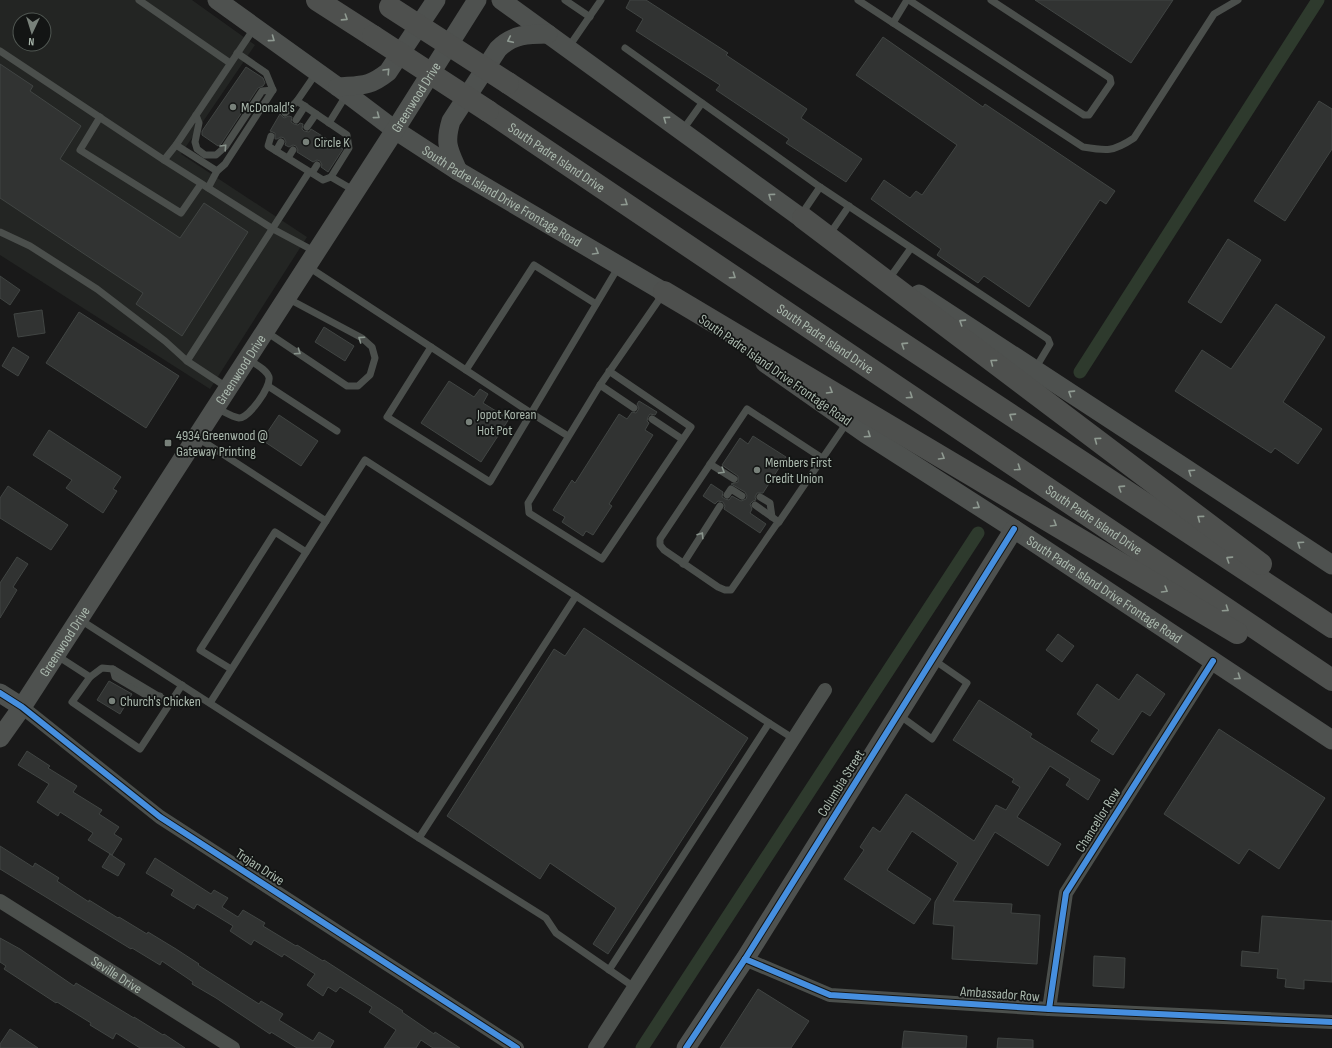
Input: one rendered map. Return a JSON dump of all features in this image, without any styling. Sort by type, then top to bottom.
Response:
[{"type":"highway","name":"South Padre Island Drive","points":[[317,0],[488,111],[1332,680]]},
{"type":"highway","points":[[385,4],[508,83],[1332,627]]},
{"type":"highway","points":[[801,218],[1332,618]]},
{"type":"highway","points":[[664,292],[1332,689]]},
{"type":"main road","name":"South Padre Island Drive Frontage Road","points":[[217,0],[343,90],[395,130],[458,171],[664,292],[848,421],[1332,740]]},
{"type":"main road","points":[[343,90],[367,85],[388,72],[436,0]]},
{"type":"main road","name":"Greenwood Drive","points":[[0,738],[22,707],[216,408],[477,0]]},
{"type":"main road","points":[[501,0],[801,218],[1332,565]]},
{"type":"main road","points":[[458,171],[448,147],[447,134],[451,121],[498,49],[506,41],[518,37],[532,34],[548,34]]},
{"type":"main road","name":"Columbia Street","points":[[686,1048],[745,959],[1014,529]]},
{"type":"main road","name":"Trojan Drive","points":[[0,693],[22,707]]},
{"type":"street","name":"Chancellor Row","points":[[1049,1009],[1066,893],[1213,661]]},
{"type":"street","points":[[595,1048],[825,690]]},
{"type":"street","name":"Trojan Drive","points":[[22,707],[160,817],[517,1048]]},
{"type":"street","name":"Seville Drive","points":[[0,902],[233,1048]]},
{"type":"street","name":"Ambassador Row","points":[[745,959],[830,995],[1049,1009],[1332,1022]]},
{"type":"lane","points":[[139,0],[230,63]]},
{"type":"lane","points":[[565,0],[590,17]]},
{"type":"lane","points":[[568,48],[601,0]]},
{"type":"lane","points":[[858,0],[1083,147],[1104,151],[1120,147],[1134,138],[1214,14],[1238,0]]},
{"type":"lane","points":[[893,23],[908,0],[1084,115],[1089,115],[1111,83],[1110,78],[991,0]]},
{"type":"lane","points":[[164,160],[176,145],[255,27]]},
{"type":"lane","points":[[625,48],[820,187],[1048,339],[1050,344],[1035,370]]},
{"type":"lane","points":[[0,51],[164,160],[272,229],[431,346],[568,436]]},
{"type":"lane","points":[[237,53],[266,73],[273,90]]},
{"type":"lane","points":[[285,113],[298,101],[317,72]]},
{"type":"lane","points":[[196,115],[199,123],[195,142],[197,149],[206,155],[216,155],[225,148],[262,91],[273,90]]},
{"type":"lane","points":[[208,188],[273,90]]},
{"type":"lane","points":[[329,123],[343,90]]},
{"type":"lane","points":[[271,136],[268,146],[323,180],[331,177],[349,148],[347,135],[298,101]]},
{"type":"lane","points":[[682,131],[702,103]]},
{"type":"lane","points":[[296,120],[305,106]]},
{"type":"lane","points":[[307,127],[316,114]]},
{"type":"lane","points":[[100,117],[80,150],[181,213],[201,184]]},
{"type":"lane","points":[[276,151],[281,142]]},
{"type":"lane","points":[[176,145],[218,172]]},
{"type":"lane","points":[[288,158],[294,150]]},
{"type":"lane","points":[[187,361],[272,229],[317,165]]},
{"type":"lane","points":[[331,177],[356,191]]},
{"type":"lane","points":[[801,218],[820,187]]},
{"type":"lane","points":[[829,235],[849,206]]},
{"type":"lane","points":[[0,232],[30,246],[96,289],[165,341],[187,361],[228,388]]},
{"type":"lane","points":[[891,276],[911,248]]},
{"type":"lane","points":[[466,370],[534,265],[596,304]]},
{"type":"lane","points":[[431,346],[387,417],[490,482],[619,265]]},
{"type":"lane","points":[[609,372],[690,427],[602,559],[528,513],[528,503],[600,385],[664,292]]},
{"type":"lane","points":[[265,330],[347,386],[358,386],[370,375],[375,358],[372,347],[362,338],[286,298]]},
{"type":"lane","points":[[216,408],[238,418],[244,417],[250,414],[268,386],[269,378],[266,371],[247,359]]},
{"type":"lane","points":[[600,385],[634,408]]},
{"type":"lane","points":[[268,386],[336,431]]},
{"type":"lane","points":[[822,458],[747,409],[660,539],[660,546],[683,564],[718,587],[725,590],[731,590],[848,421]]},
{"type":"lane","points":[[652,419],[682,439]]},
{"type":"lane","points":[[197,437],[326,521]]},
{"type":"lane","points":[[210,703],[366,460],[794,739]]},
{"type":"lane","points":[[710,464],[734,479]]},
{"type":"lane","points":[[727,495],[731,489],[742,496]]},
{"type":"lane","points":[[760,497],[770,503],[772,517]]},
{"type":"lane","points":[[755,505],[778,522]]},
{"type":"lane","points":[[683,564],[720,506]]},
{"type":"lane","points":[[231,669],[200,650],[275,532],[306,552]]},
{"type":"lane","points":[[419,838],[576,596]]},
{"type":"lane","points":[[79,619],[546,918],[556,933],[634,986]]},
{"type":"lane","points":[[56,655],[90,677]]},
{"type":"lane","points":[[898,714],[932,738],[967,683],[933,659]]},
{"type":"lane","points":[[170,703],[113,669],[102,668],[90,677],[72,702],[140,749],[182,685]]},
{"type":"lane","points":[[609,970],[769,723]]},
{"type":"shaded area","points":[[0,0],[192,0],[255,45],[181,154],[307,237],[210,389],[0,255]]},
{"type":"building","points":[[630,0],[646,0],[728,53],[726,55],[807,109],[801,118],[862,159],[846,182],[786,143],[789,139],[716,90],[720,85],[636,31],[643,19],[626,8]]},
{"type":"building","points":[[1035,0],[1173,0],[1131,63]]},
{"type":"building","points":[[883,37],[983,107],[985,104],[1115,191],[1106,204],[1100,200],[1029,307],[984,276],[978,283],[937,255],[941,249],[871,199],[884,180],[910,198],[916,191],[922,195],[957,145],[856,75]]},
{"type":"building","points":[[0,64],[33,86],[30,91],[81,126],[60,159],[180,238],[204,203],[248,232],[182,336],[136,304],[143,293],[0,198]]},
{"type":"building","name":"McDonald's","points":[[246,67],[263,78],[265,83],[263,86],[258,88],[221,144],[218,146],[202,135],[202,131]]},
{"type":"building","points":[[1319,101],[1332,109],[1332,149],[1285,221],[1254,201]]},
{"type":"building","name":"Circle K","points":[[280,114],[284,118],[289,116],[292,117],[291,122],[294,124],[303,124],[302,129],[304,131],[309,132],[311,129],[343,149],[328,172],[321,167],[322,165],[320,161],[317,160],[313,162],[297,152],[298,150],[296,146],[293,145],[289,147],[285,145],[286,142],[284,138],[281,137],[275,139],[275,133],[270,131]]},
{"type":"building","points":[[1228,239],[1261,260],[1221,323],[1188,302]]},
{"type":"building","points":[[0,276],[20,290],[10,305],[0,298]]},
{"type":"building","points":[[1276,304],[1325,337],[1283,402],[1322,429],[1298,464],[1275,448],[1271,453],[1175,391],[1202,350],[1231,369]]},
{"type":"building","points":[[42,310],[45,333],[18,337],[14,314]]},
{"type":"building","points":[[79,312],[179,376],[146,428],[46,363]]},
{"type":"building","points":[[324,327],[354,346],[345,361],[315,342]]},
{"type":"building","points":[[13,347],[29,357],[18,376],[2,366]]},
{"type":"building","points":[[449,381],[474,397],[480,389],[488,394],[483,403],[509,419],[481,462],[421,423]]},
{"type":"building","points":[[639,401],[657,412],[655,415],[650,414],[648,417],[647,421],[649,423],[645,430],[653,435],[609,504],[612,506],[593,535],[586,531],[583,536],[562,522],[565,517],[553,510],[572,480],[575,483],[619,414],[627,419],[632,412],[636,413],[638,410],[639,408],[637,404]]},
{"type":"building","points":[[279,415],[318,441],[301,466],[262,440]]},
{"type":"building","points":[[49,430],[121,477],[113,489],[117,491],[103,513],[66,488],[72,480],[33,455]]},
{"type":"building","points":[[753,436],[786,457],[763,493],[757,493],[755,497],[756,500],[750,504],[752,509],[750,513],[766,524],[760,533],[724,509],[725,506],[723,502],[718,501],[715,504],[703,496],[711,484],[723,492],[722,497],[725,499],[729,500],[732,496],[741,501],[746,499],[747,496],[745,492],[731,484],[738,482],[738,476],[722,465],[740,438],[748,444]]},
{"type":"building","points":[[8,486],[68,525],[51,550],[0,518],[0,498]]},
{"type":"building","points":[[17,557],[28,564],[13,587],[17,590],[0,618],[0,583]]},
{"type":"building","points":[[584,628],[748,738],[608,954],[593,944],[616,908],[550,863],[540,879],[447,816],[554,649],[565,656]]},
{"type":"building","points":[[1058,634],[1074,646],[1062,662],[1046,650]]},
{"type":"building","points":[[1137,674],[1165,694],[1150,716],[1142,711],[1113,755],[1091,741],[1099,730],[1077,714],[1097,684],[1119,700]]},
{"type":"building","points":[[109,681],[132,694],[120,714],[97,700]]},
{"type":"building","points":[[979,700],[1032,734],[1030,737],[1100,780],[1088,800],[1066,785],[1070,779],[1050,766],[1017,817],[1061,844],[1048,866],[995,832],[953,901],[1012,904],[1011,913],[1040,915],[1037,964],[952,959],[954,926],[933,924],[935,902],[958,863],[912,831],[887,870],[931,899],[914,924],[844,879],[864,850],[860,847],[873,827],[880,832],[906,794],[974,841],[996,805],[1006,810],[1020,787],[1012,782],[1014,779],[953,740]]},
{"type":"building","points":[[1219,729],[1325,798],[1279,869],[1249,849],[1239,864],[1164,814]]},
{"type":"building","points":[[27,751],[50,766],[48,768],[77,786],[73,792],[102,810],[99,814],[119,827],[114,834],[122,839],[112,855],[88,840],[93,833],[60,812],[58,816],[37,802],[49,784],[18,765]]},
{"type":"building","points":[[0,846],[33,867],[35,863],[59,878],[57,881],[89,902],[89,900],[118,918],[119,917],[147,934],[148,932],[176,949],[259,1004],[261,1001],[283,1014],[279,1020],[313,1041],[319,1032],[334,1041],[330,1048],[297,1048],[271,1032],[270,1034],[192,984],[193,982],[162,961],[160,965],[132,948],[131,949],[0,869]]},
{"type":"building","points":[[110,854],[125,864],[118,876],[102,867]]},
{"type":"building","points":[[155,858],[211,894],[214,890],[228,898],[222,907],[238,917],[243,910],[265,923],[263,926],[296,946],[297,945],[323,961],[324,960],[403,1011],[402,1012],[434,1034],[435,1032],[460,1048],[433,1048],[421,1040],[416,1048],[384,1048],[396,1030],[369,1012],[372,1007],[340,987],[336,992],[328,987],[323,996],[307,985],[315,974],[284,954],[282,957],[254,940],[251,945],[230,931],[233,926],[197,904],[194,909],[171,895],[174,890],[146,873]]},
{"type":"building","points":[[1262,916],[1332,921],[1332,982],[1304,980],[1304,989],[1285,987],[1286,979],[1277,978],[1278,969],[1241,966],[1242,951],[1259,953]]},
{"type":"building","points":[[0,938],[20,949],[74,986],[76,983],[163,1035],[164,1034],[185,1048],[140,1048],[116,1033],[113,1039],[90,1025],[91,1023],[57,1002],[56,1003],[4,969],[6,966],[0,962]]},
{"type":"building","points":[[1094,956],[1125,958],[1124,988],[1093,986]]},
{"type":"building","points":[[758,989],[809,1021],[791,1048],[720,1048]]},
{"type":"building","points":[[10,1029],[38,1048],[0,1048],[0,1044]]},
{"type":"building","points":[[904,1031],[967,1036],[966,1048],[902,1048]]},
{"type":"building","points":[[998,1038],[1033,1040],[1033,1048],[997,1048]]},
{"type":"waterway","points":[[1080,372],[1318,0]]},
{"type":"waterway","points":[[642,1048],[978,533]]},
{"type":"cycle path","points":[[686,1048],[745,959],[1014,529]]},
{"type":"cycle path","points":[[1049,1009],[1066,893],[1213,661]]},
{"type":"cycle path","points":[[0,693],[22,707],[160,817],[517,1048]]},
{"type":"cycle path","points":[[745,959],[830,995],[1049,1009],[1332,1022]]},
{"type":"place","name":"McDonald's","points":[[233,107]]},
{"type":"place","name":"Circle K","points":[[306,142]]},
{"type":"place","name":"Jopot Korean Hot Pot","points":[[469,422]]},
{"type":"place","name":"4934 Greenwood @ Gateway Printing","points":[[168,443]]},
{"type":"place","name":"Members First Credit Union","points":[[757,470]]},
{"type":"place","name":"Church's Chicken","points":[[112,701]]}]
